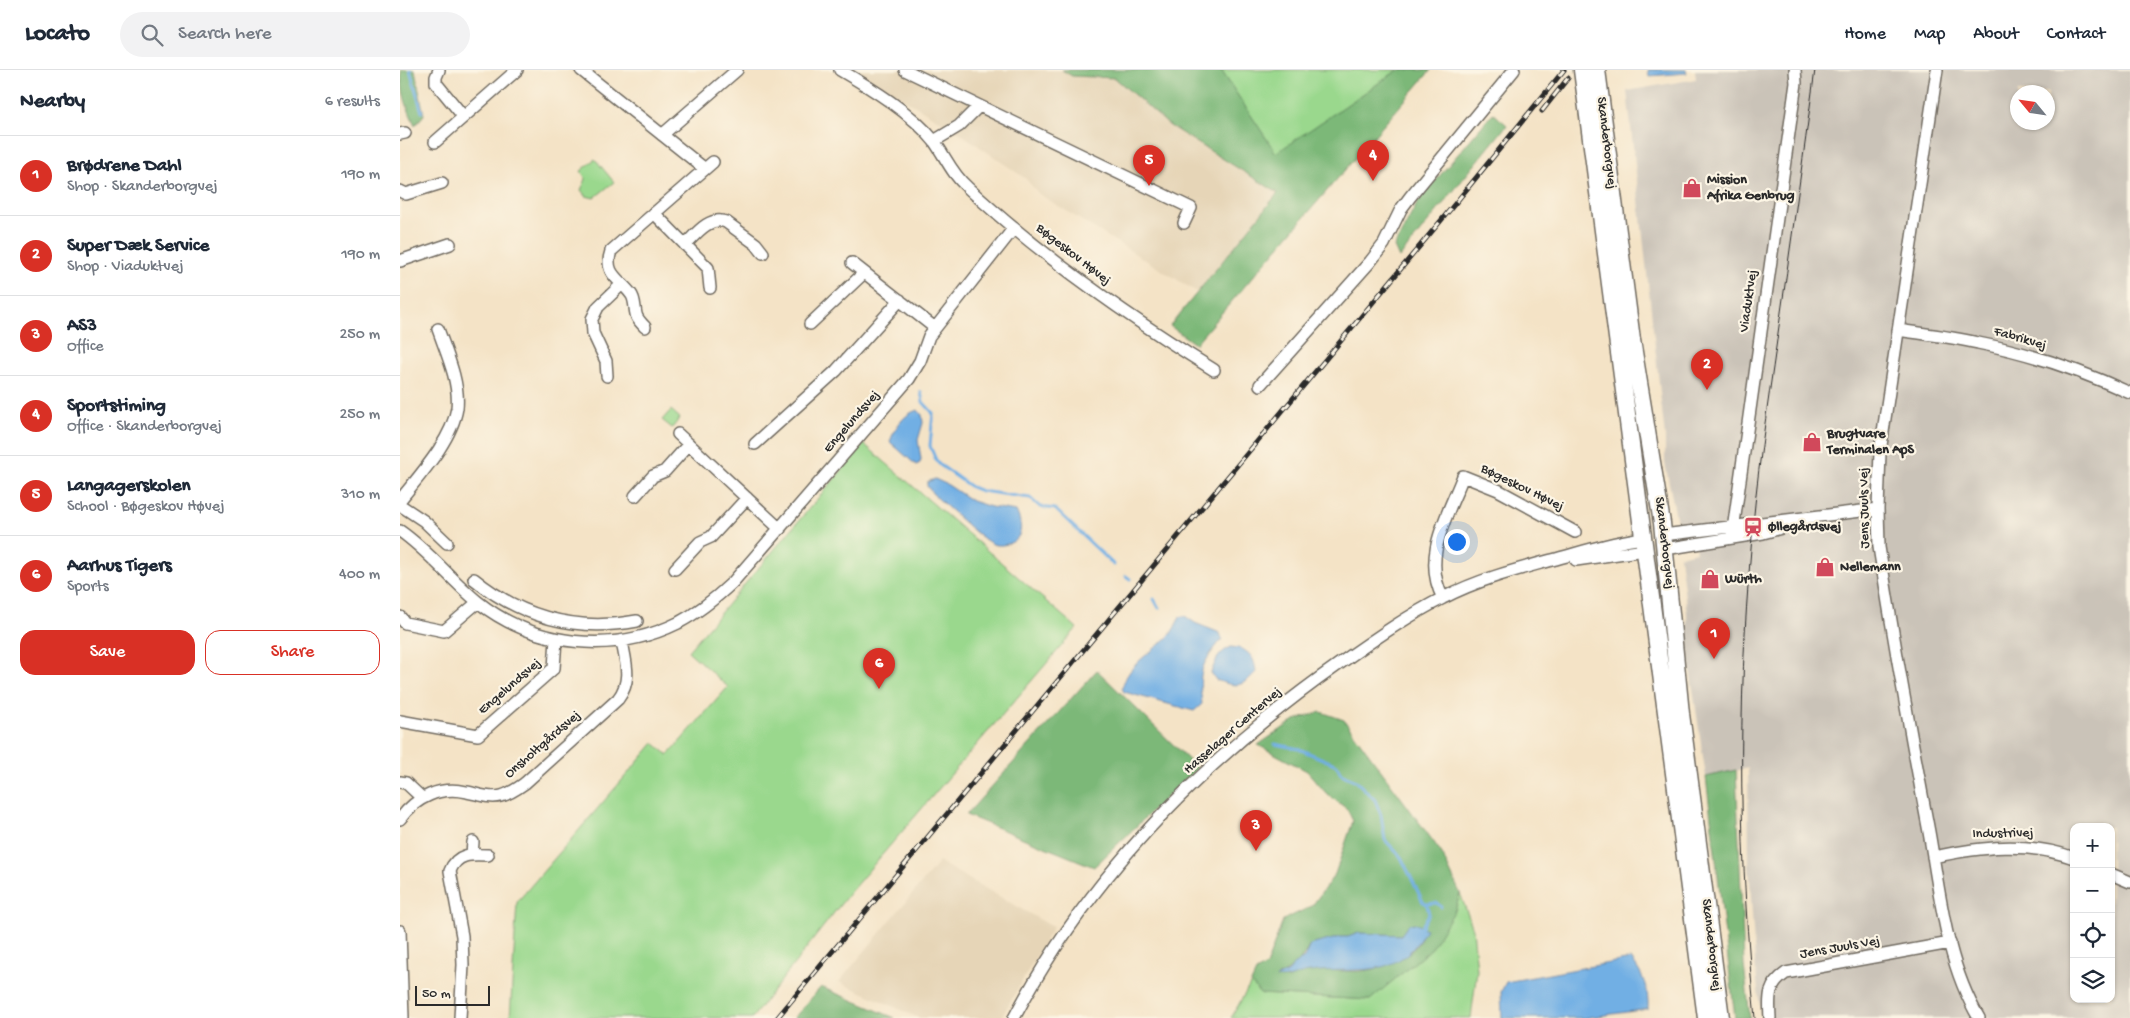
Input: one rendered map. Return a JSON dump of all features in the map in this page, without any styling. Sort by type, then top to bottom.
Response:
[{"type":"main road","name":"Skanderborgvej","points":[[1582,70],[1629,428],[1641,542],[1706,1018]]},
{"type":"main road","name":"Skanderborgvej","points":[[1597,70],[1632,340],[1667,543],[1678,681],[1721,1018]]},
{"type":"main road","points":[[1629,428],[1654,530],[1656,536],[1667,543]]},
{"type":"main road","points":[[1641,542],[1650,544],[1655,555],[1678,681]]},
{"type":"street","points":[[440,70],[436,77],[436,83],[463,116]]},
{"type":"street","points":[[435,142],[517,70]]},
{"type":"street","points":[[582,70],[662,136],[709,165],[611,251],[608,264],[609,269],[621,285],[632,295],[637,316],[645,327]]},
{"type":"street","points":[[662,136],[737,70]]},
{"type":"street","name":"Bøgeskov Høvej","points":[[840,70],[916,122],[934,141],[952,170],[966,186],[1014,228],[1091,288],[1157,334],[1214,370]]},
{"type":"street","points":[[905,70],[1191,208],[1184,222]]},
{"type":"street","points":[[1260,385],[1370,262],[1384,244],[1401,209],[1410,196],[1514,70]]},
{"type":"street","name":"Viaduktvej","points":[[1733,531],[1796,83],[1796,70]]},
{"type":"street","name":"Jens Juuls Vej","points":[[1937,70],[1880,452],[1879,547],[1933,857],[1950,943],[1970,1002],[1979,1018]]},
{"type":"street","points":[[934,141],[959,126],[979,106]]},
{"type":"street","points":[[400,191],[406,194],[442,183]]},
{"type":"street","points":[[654,214],[708,268],[710,288]]},
{"type":"street","points":[[685,245],[710,222],[721,220],[756,244],[763,253]]},
{"type":"street","name":"Engelundsvej","points":[[400,531],[478,602],[501,618],[536,634],[584,643],[622,642],[678,623],[704,607],[733,582],[909,379],[920,361],[929,336],[1014,228]]},
{"type":"street","points":[[400,261],[450,244]]},
{"type":"street","points":[[852,263],[935,328]]},
{"type":"street","points":[[810,324],[864,273]]},
{"type":"street","points":[[607,376],[606,361],[593,333],[592,319],[598,307],[621,285]]},
{"type":"street","points":[[755,444],[836,371],[900,300]]},
{"type":"street","points":[[400,500],[448,434],[457,406],[455,385],[449,359],[438,329]]},
{"type":"street","name":"Fabrikvej","points":[[1898,330],[1978,343],[2027,356],[2084,374],[2130,393]]},
{"type":"street","points":[[678,434],[780,529]]},
{"type":"street","points":[[635,496],[653,476],[665,471],[689,444]]},
{"type":"street","name":"Bøgeskov Høvej","points":[[1443,598],[1434,577],[1433,565],[1436,545],[1463,476],[1498,490],[1575,532]]},
{"type":"street","points":[[675,570],[700,542],[711,537],[747,498]]},
{"type":"street","points":[[400,505],[424,521],[447,543]]},
{"type":"street","points":[[1667,543],[1733,531],[1763,533],[1818,518],[1878,509]]},
{"type":"street","points":[[1667,543],[1733,531]]},
{"type":"street","name":"Hasselager Centervej","points":[[1550,561],[1566,561],[1641,542]]},
{"type":"street","name":"Hasselager Centervej","points":[[1014,1018],[1053,951],[1087,902],[1123,857],[1153,824],[1206,772],[1263,722],[1320,678],[1373,640],[1443,598],[1498,575],[1550,561],[1641,542]]},
{"type":"street","points":[[474,579],[506,602],[543,618],[574,624],[605,626],[637,621]]},
{"type":"street","points":[[400,617],[405,623],[444,631],[478,602]]},
{"type":"street","points":[[605,626],[605,643]]},
{"type":"street","name":"Engelundsvej","points":[[400,721],[478,735],[554,668],[556,639]]},
{"type":"street","name":"Onsholtgårdsvej","points":[[400,819],[408,809],[422,798],[442,791],[456,790],[490,797],[502,796],[525,783],[618,699],[624,691],[628,674],[622,642]]},
{"type":"street","points":[[400,782],[406,783],[422,798]]},
{"type":"street","points":[[472,854],[473,842]]},
{"type":"street","name":"Industrivej","points":[[1933,857],[1972,849],[2005,847],[2040,848],[2070,857]]},
{"type":"street","points":[[460,1018],[463,965],[462,936],[450,871],[456,860],[461,857],[472,854],[488,855]]},
{"type":"street","points":[[2115,876],[2130,882]]},
{"type":"street","points":[[400,931],[403,1018]]},
{"type":"street","name":"Jens Juuls Vej","points":[[1770,1018],[1768,996],[1774,984],[1786,973],[1950,943]]},
{"type":"shaded area","points":[[856,70],[1062,70],[1072,76],[1115,78],[1170,126],[1278,194],[1197,292],[1039,194],[1026,179],[960,133]]},
{"type":"shaded area","points":[[1695,70],[2130,70],[2130,1018],[1761,1018],[1755,962],[1749,864],[1748,768],[1706,777],[1688,655],[1687,614],[1680,556],[1696,552],[1692,525],[1682,526],[1677,522],[1665,463],[1665,437],[1627,91],[1696,79]]},
{"type":"shaded area","points":[[939,862],[1053,927],[1001,1018],[919,1018],[839,982]]},
{"type":"green space","points":[[401,70],[415,70],[424,115],[415,125],[405,98]]},
{"type":"green space","points":[[1062,70],[1221,70],[1276,153],[1398,70],[1431,70],[1195,344],[1170,326],[1278,193],[1170,126],[1115,78],[1072,76]]},
{"type":"green space","points":[[1221,70],[1398,70],[1276,154]]},
{"type":"green space","points":[[1493,113],[1507,125],[1399,258],[1394,247],[1419,200]]},
{"type":"green space","points":[[595,159],[614,182],[594,198],[586,196],[581,190],[586,179],[581,171]]},
{"type":"green space","points":[[671,410],[680,418],[672,428],[662,420]]},
{"type":"green space","points":[[864,444],[1077,628],[851,891],[752,1018],[510,1018],[517,902],[654,743],[668,755],[728,687],[688,651]]},
{"type":"green space","points":[[1097,670],[1197,768],[1094,867],[966,815]]},
{"type":"green space","points":[[1321,712],[1344,720],[1441,852],[1460,893],[1455,910],[1431,949],[1370,1000],[1260,994],[1251,983],[1256,972],[1266,966],[1283,920],[1312,906],[1335,874],[1353,821],[1347,809],[1326,793],[1307,771],[1258,745],[1295,720]],"holes":[[[1415,923],[1421,939],[1408,953],[1384,966],[1373,969],[1359,971],[1318,970],[1298,974],[1288,979],[1278,976],[1297,964],[1310,945],[1359,933],[1401,935],[1409,924]]]},
{"type":"green space","points":[[1736,770],[1744,965],[1750,1018],[1735,1018],[1706,777]]},
{"type":"green space","points":[[1460,893],[1473,929],[1477,970],[1471,1018],[1231,1018],[1251,983],[1260,994],[1370,1000],[1455,911]]},
{"type":"green space","points":[[821,987],[895,1018],[794,1018]]},
{"type":"water","points":[[1648,70],[1686,70],[1687,73],[1649,76]]},
{"type":"water","points":[[918,410],[922,415],[923,423],[918,440],[921,459],[920,463],[916,465],[890,442],[900,422],[908,414]]},
{"type":"water","points":[[935,479],[972,501],[991,507],[1016,511],[1020,524],[1018,537],[1010,543],[1003,545],[996,545],[987,541],[933,494],[927,486],[927,482]]},
{"type":"water","points":[[1185,616],[1195,623],[1220,633],[1222,639],[1209,655],[1203,668],[1200,683],[1202,704],[1194,711],[1124,692],[1122,688],[1125,679],[1135,665],[1168,637],[1180,617]]},
{"type":"water","points":[[1231,647],[1246,651],[1252,657],[1255,666],[1256,672],[1238,685],[1216,680],[1211,673],[1218,657]]},
{"type":"water","points":[[1415,923],[1426,929],[1415,946],[1403,957],[1390,964],[1361,970],[1310,972],[1280,979],[1276,978],[1289,972],[1293,965],[1304,958],[1310,945],[1359,933],[1401,935],[1409,924]]},
{"type":"water","points":[[1631,959],[1644,982],[1648,1009],[1584,1018],[1502,1018],[1501,992],[1506,982]]},
{"type":"waterway","points":[[410,70],[422,112]]},
{"type":"waterway","points":[[921,392],[923,402],[933,413],[930,446],[940,465],[971,487],[981,491],[1030,498],[1040,507],[1055,509],[1114,565]]},
{"type":"waterway","points":[[1126,576],[1130,579]]},
{"type":"waterway","points":[[1154,599],[1159,608]]},
{"type":"waterway","points":[[1275,744],[1299,749],[1337,765],[1341,774],[1356,781],[1375,800],[1381,815],[1385,840],[1401,857],[1423,902],[1427,905],[1429,914],[1421,928]]},
{"type":"waterway","points":[[1426,904],[1437,903],[1441,907]]},
{"type":"tram line","points":[[1755,1018],[1743,842],[1742,725],[1746,608],[1759,471],[1815,70]]},
{"type":"railway","points":[[777,1018],[1444,217],[1564,70]]},
{"type":"railway","points":[[1542,111],[1568,78]]},
{"type":"place","name":"Sportstiming","points":[[1373,181]]},
{"type":"place","name":"Langagerskolen","points":[[1149,186]]},
{"type":"place","name":"Mission Afrika Genbrug","points":[[1692,188]]},
{"type":"place","name":"Super Dæk Service","points":[[1707,390]]},
{"type":"place","name":"Brugtvare Terminalen ApS","points":[[1812,442]]},
{"type":"place","name":"Øllegårdsvej","points":[[1753,527]]},
{"type":"place","name":"Nellemann","points":[[1825,567]]},
{"type":"place","name":"Würth","points":[[1710,579]]},
{"type":"place","name":"Brødrene Dahl","points":[[1714,659]]},
{"type":"place","name":"Aarhus Tigers","points":[[879,689]]},
{"type":"place","name":"AS3","points":[[1256,851]]}]
